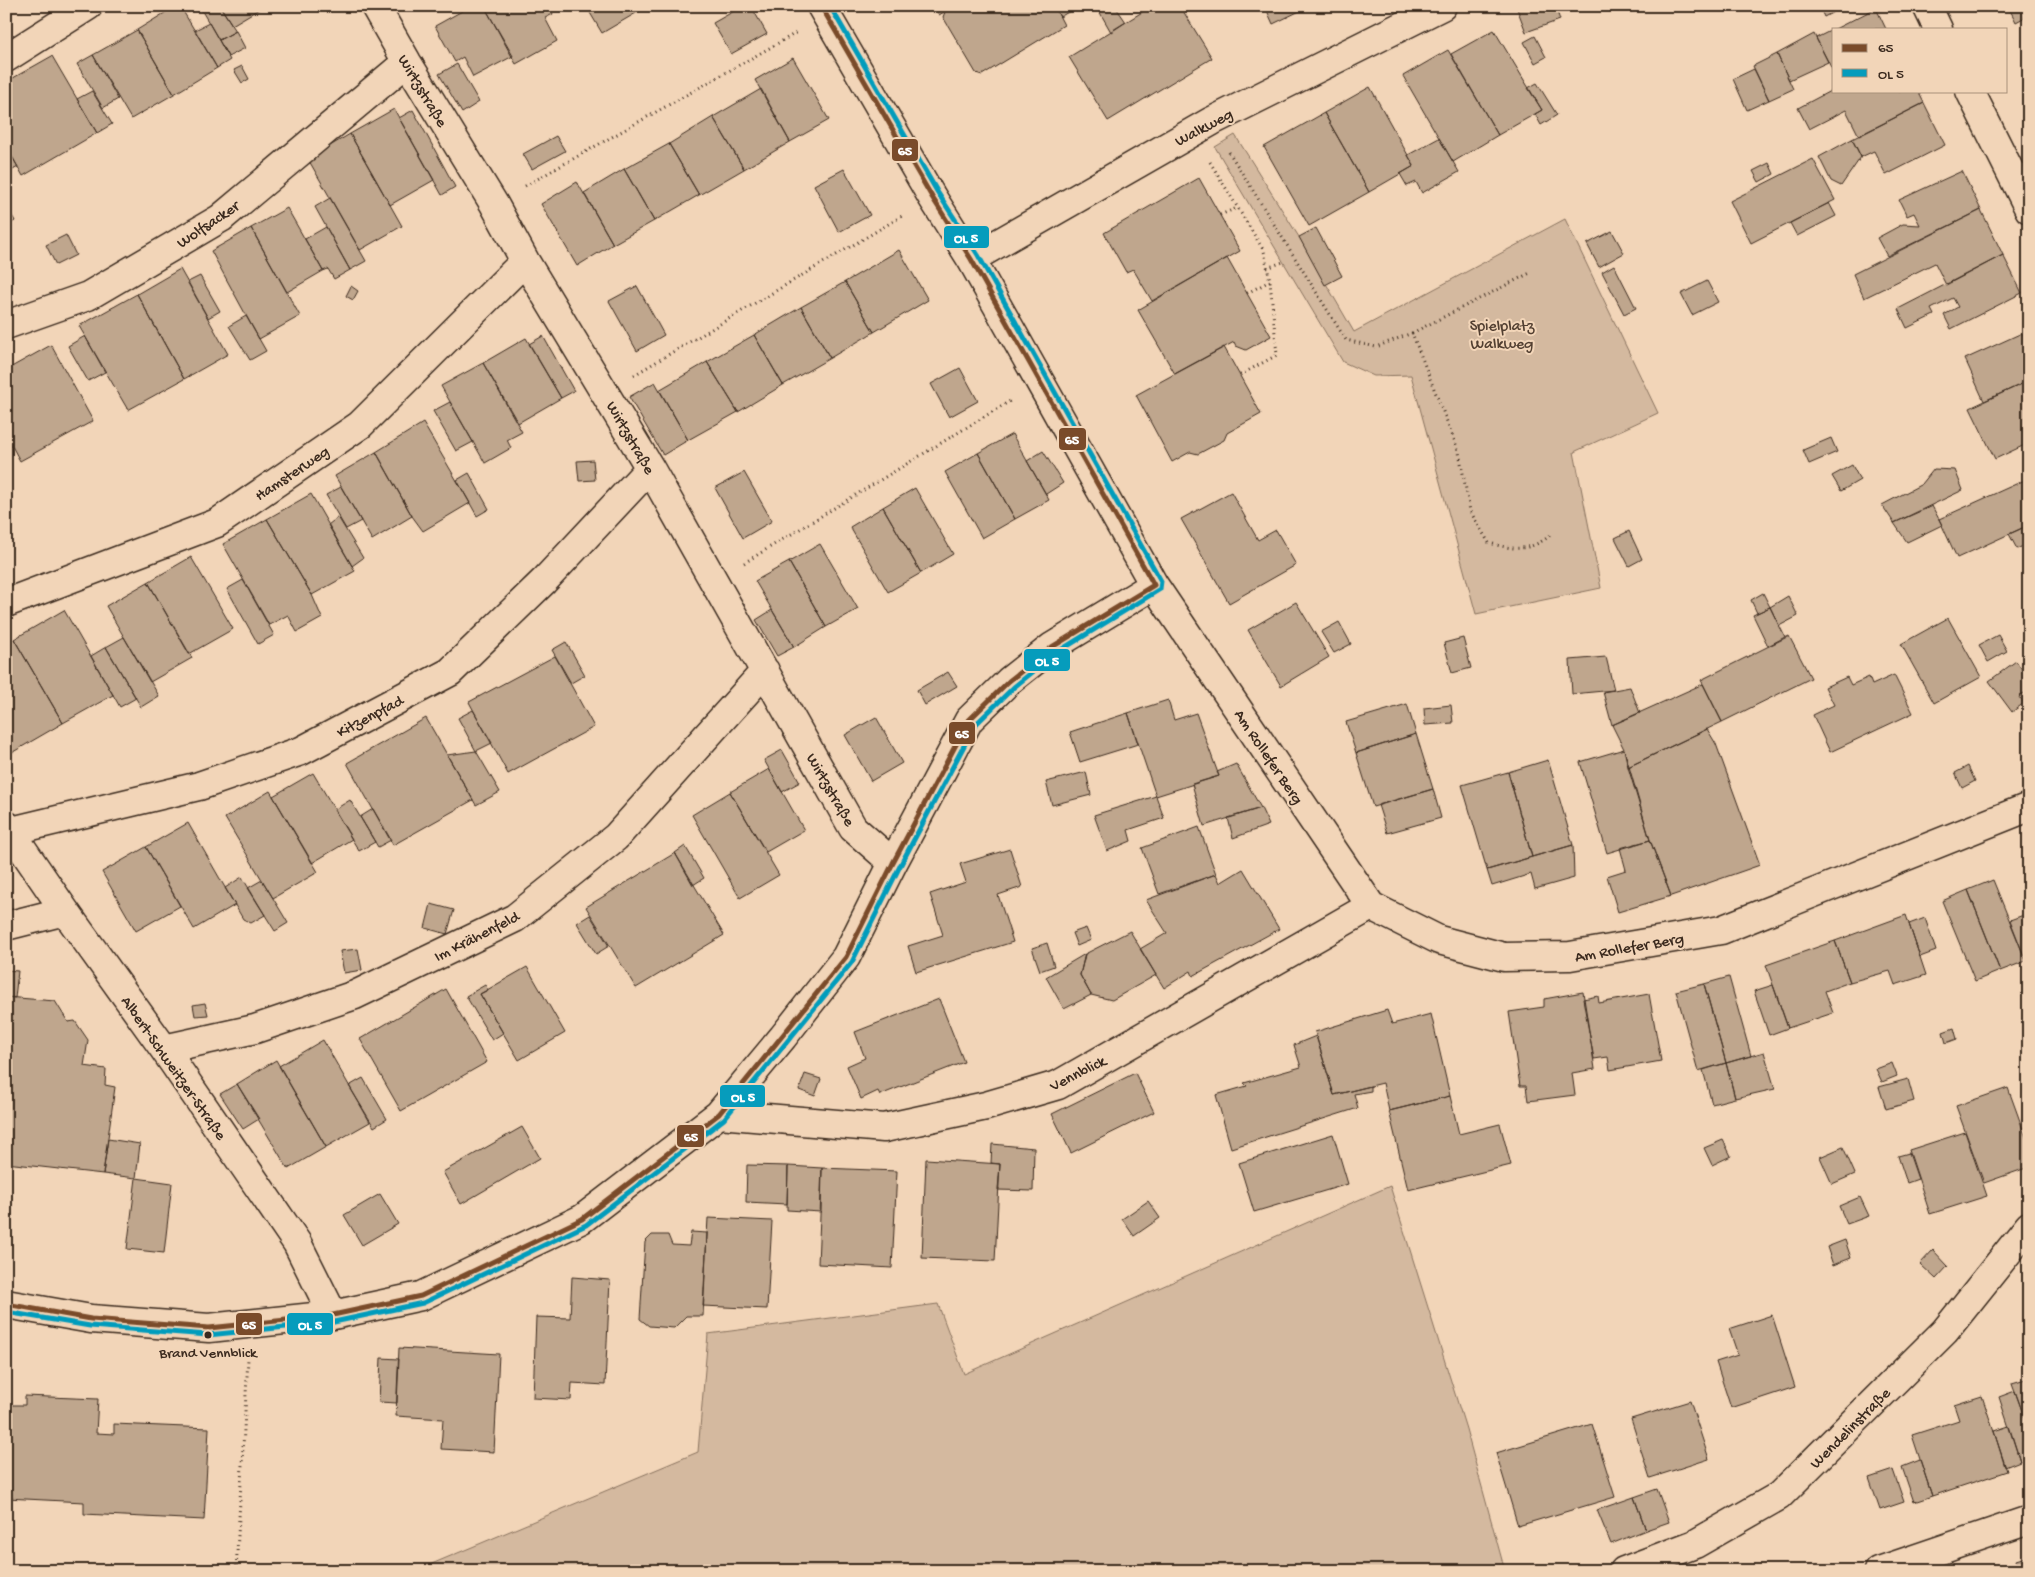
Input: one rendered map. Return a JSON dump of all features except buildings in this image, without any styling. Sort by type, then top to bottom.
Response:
[{"type":"street","points":[[6,58],[88,6]]},
{"type":"street","name":"Wirtzstraße","points":[[376,6],[407,62],[494,204],[525,261],[606,392],[766,671],[853,828],[893,863]]},
{"type":"street","name":"Walkweg","points":[[971,258],[1201,126],[1442,6]]},
{"type":"street","points":[[1927,6],[1938,28]]},
{"type":"street","name":"Am Rollefer Berg","points":[[824,11],[932,198],[971,258],[1039,383],[1154,585],[1371,906],[1439,940],[1504,957],[1570,956],[1721,930],[2029,807]]},
{"type":"street","name":"Wolfsacker","points":[[6,325],[88,296],[221,218],[407,62]]},
{"type":"street","points":[[1970,92],[2029,209]]},
{"type":"street","name":"Hamsterweg","points":[[6,603],[217,523],[360,425],[525,261]]},
{"type":"street","name":"Kitzenpfad","points":[[8,828],[199,786],[301,751],[450,672],[544,581],[650,468]]},
{"type":"street","points":[[6,1304],[91,1319],[210,1328],[333,1316],[421,1296],[582,1219],[719,1114],[783,1038],[846,957],[893,863],[969,720],[1009,681],[1052,647],[1154,585]]},
{"type":"street","name":"Im Krähenfeld","points":[[164,1049],[255,1029],[356,995],[515,918],[616,837],[766,671]]},
{"type":"street","name":"Albert-Schweitzer-Straße","points":[[8,828],[164,1049],[296,1243],[333,1316]]},
{"type":"street","name":"Vennblick","points":[[719,1114],[884,1128],[986,1106],[1058,1085],[1371,906]]},
{"type":"street","points":[[6,926],[65,911]]},
{"type":"street","name":"Wendelinstraße","points":[[1624,1571],[1695,1544],[1779,1496],[1945,1331],[2029,1226]]},
{"type":"street","points":[[1879,1571],[2029,1520]]},
{"type":"path","points":[[494,204],[824,11]]},
{"type":"path","points":[[1201,126],[1238,208],[1264,251],[1270,281],[1277,355],[1240,375]]},
{"type":"path","points":[[1201,126],[1346,340],[1376,348],[1412,334],[1530,273]]},
{"type":"path","points":[[606,392],[932,198]]},
{"type":"path","points":[[1220,216],[1238,208]]},
{"type":"path","points":[[1267,268],[1283,262]]},
{"type":"path","points":[[1247,294],[1270,281]]},
{"type":"path","points":[[1412,334],[1459,452],[1470,511],[1489,544],[1516,550],[1543,541],[1551,535]]},
{"type":"path","points":[[713,581],[1039,383]]},
{"type":"path","points":[[236,1571],[250,1324]]},
{"type":"green space","name":"Spielplatz Walkweg","points":[[1235,135],[1299,237],[1354,332],[1565,219],[1658,413],[1574,452],[1601,588],[1476,614],[1411,375],[1374,376],[1343,362],[1215,147]]},
{"type":"green space","points":[[1390,1186],[1466,1429],[1505,1571],[415,1571],[698,1452],[708,1334],[938,1304],[964,1374]]},
{"type":"transit line","name":"65","points":[[821,6],[932,197],[971,259],[1154,585]]},
{"type":"transit line","points":[[6,1312],[90,1326],[208,1335],[334,1322],[423,1303],[586,1225],[724,1119],[852,962],[900,866],[975,725],[1014,687],[1056,653],[1160,589],[1161,581],[978,255],[938,193],[830,6]]},
{"type":"transit line","name":"65","points":[[6,1304],[91,1319],[209,1328],[333,1315],[421,1296],[582,1219],[719,1114],[846,957],[893,863],[969,720],[1009,681],[1052,647],[1154,585]]},
{"type":"place","name":"Brand Vennblick","points":[[208,1335]]}]
